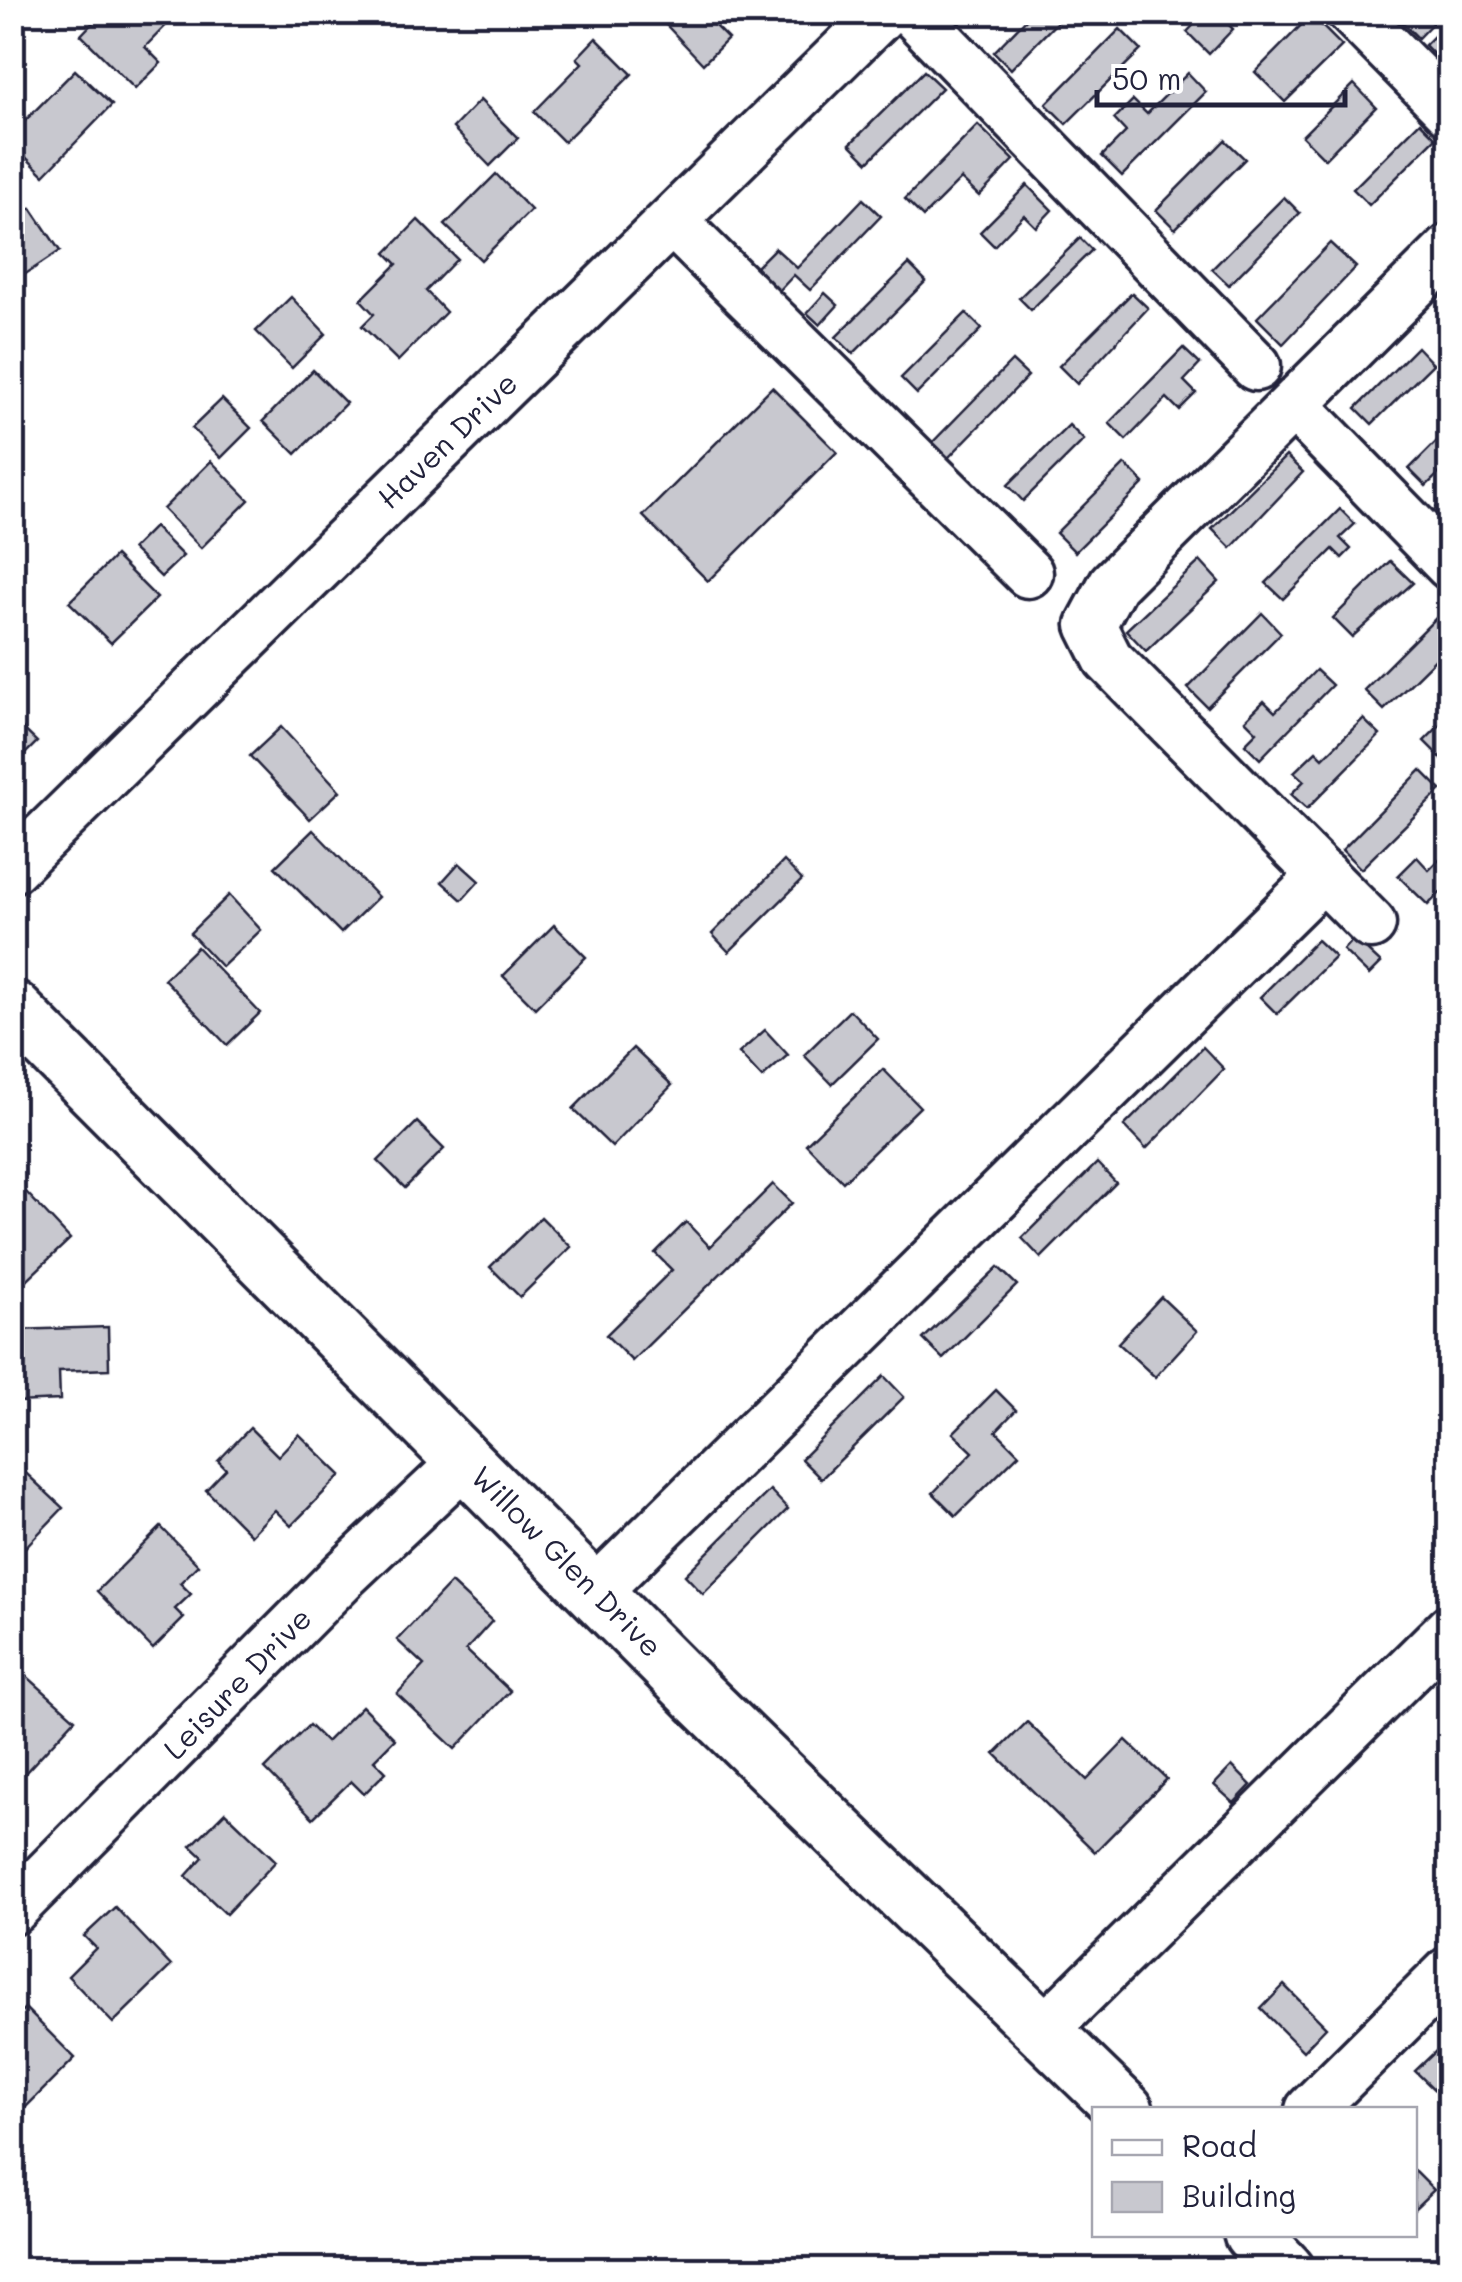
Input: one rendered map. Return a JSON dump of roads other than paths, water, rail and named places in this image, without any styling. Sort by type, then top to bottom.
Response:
[{"type":"main road","name":"Willow Glen Drive","points":[[12,1008],[597,1590],[700,1698],[1121,2107]]},
{"type":"main road","points":[[1255,2237],[1286,2270]]},
{"type":"street","name":"Haven Drive","points":[[12,868],[884,12]]},
{"type":"street","points":[[912,12],[1256,366]]},
{"type":"street","points":[[1352,12],[1450,112]]},
{"type":"street","points":[[672,221],[1028,574]]},
{"type":"street","points":[[1371,924],[1108,659],[1091,625],[1113,584],[1450,250]]},
{"type":"street","points":[[1294,405],[1450,565]]},
{"type":"street","points":[[597,1590],[1324,875]]},
{"type":"street","name":"Leisure Drive","points":[[12,1910],[345,1574],[465,1461]]},
{"type":"street","points":[[1044,2031],[1450,1630]]},
{"type":"street","points":[[1313,2107],[1450,1971]]}]
